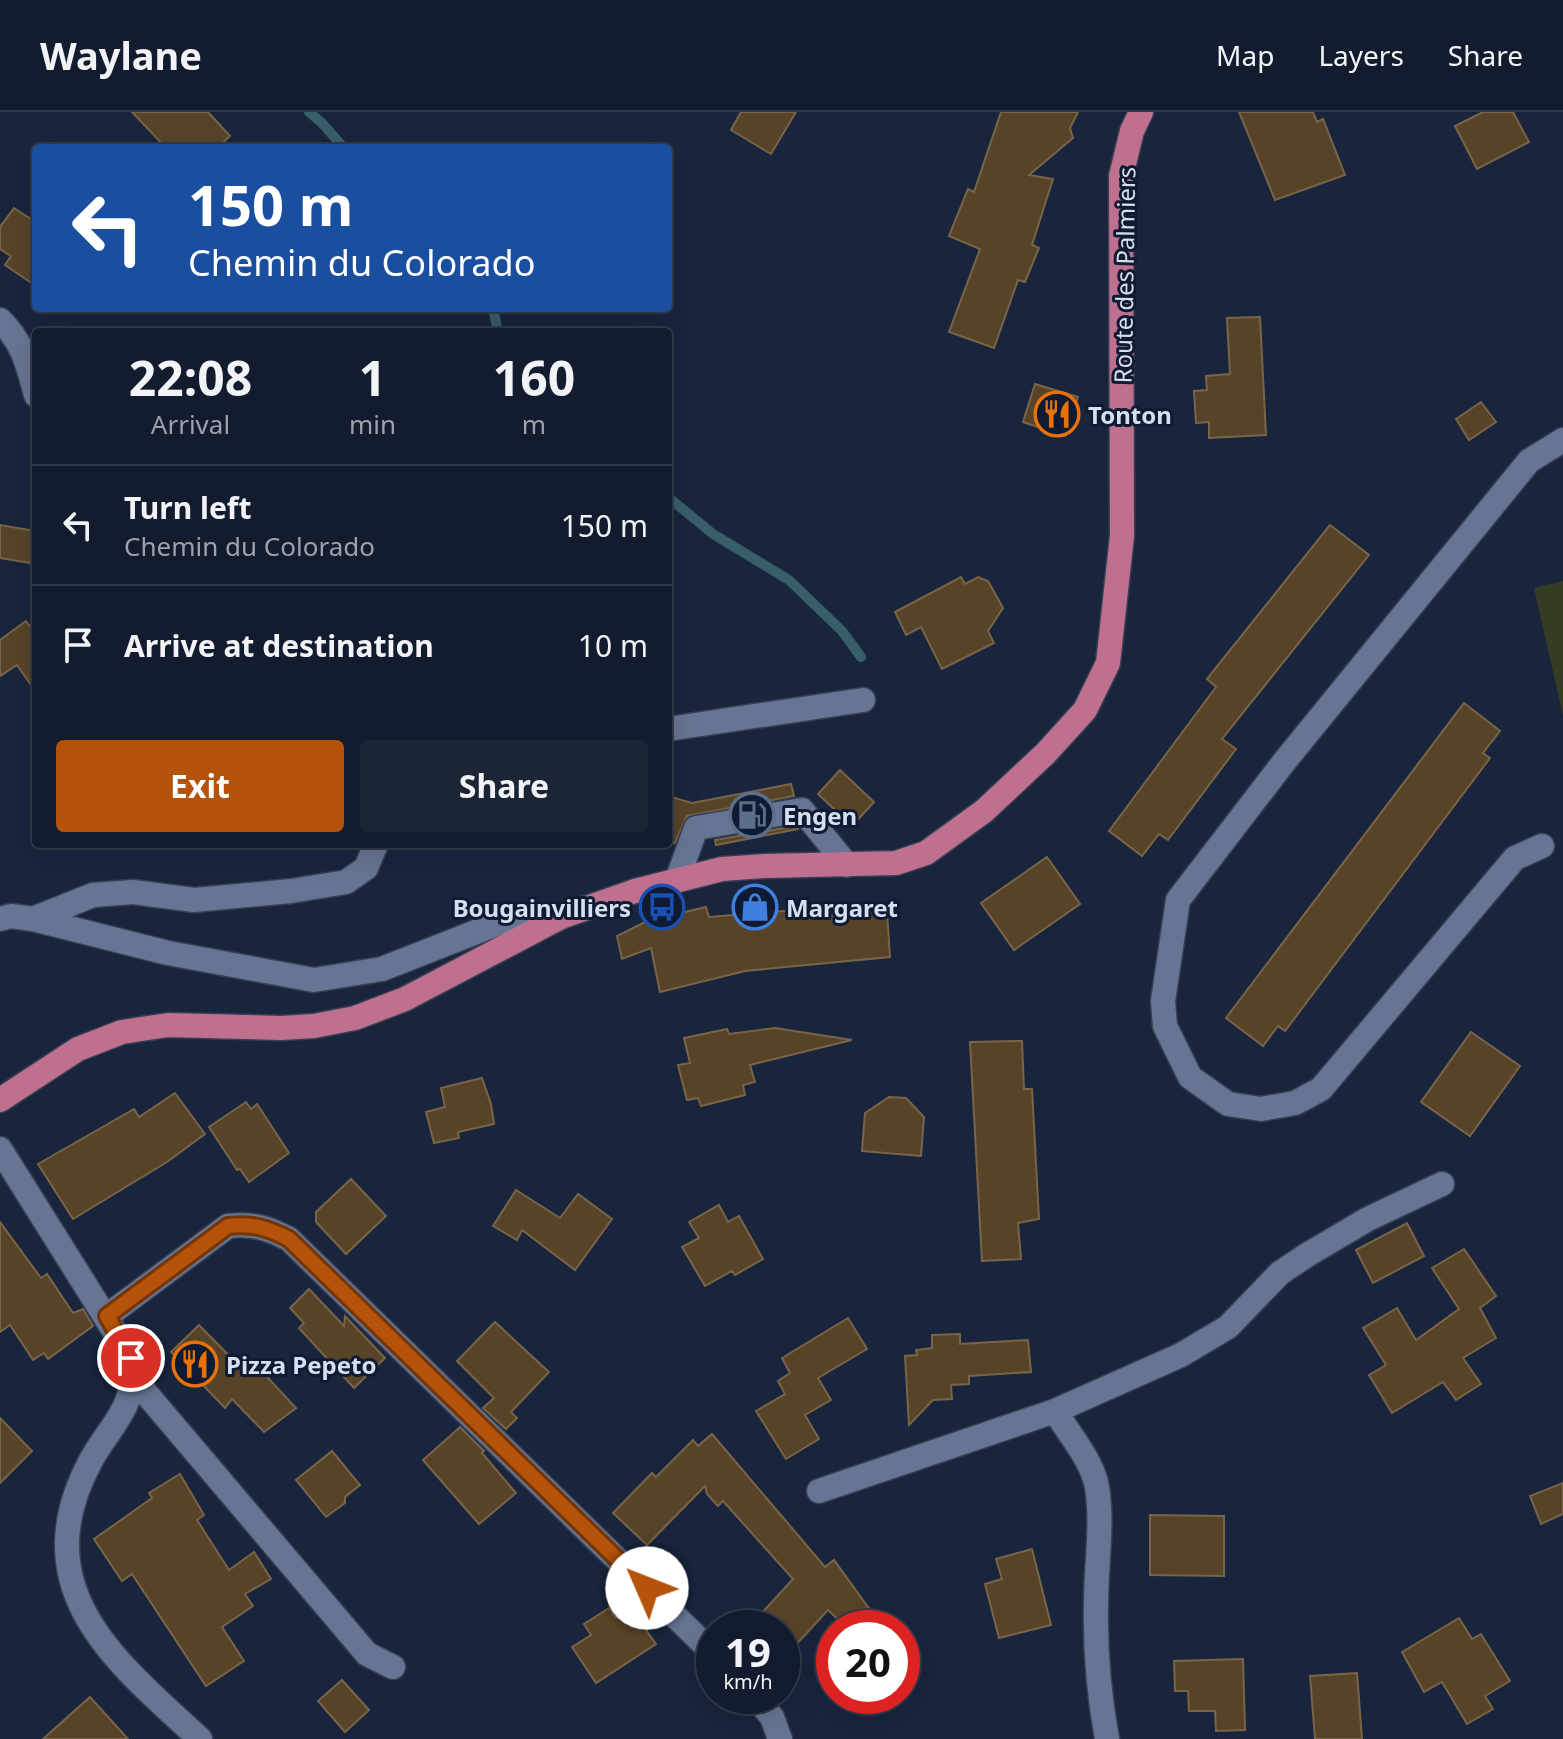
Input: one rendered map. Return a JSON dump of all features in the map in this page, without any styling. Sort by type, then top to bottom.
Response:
[{"type":"main road","name":"Route des Palmiers","points":[[0,1100],[78,1049],[122,1032],[168,1025],[281,1028],[314,1026],[355,1018],[405,999],[561,917],[635,891],[722,869],[896,863],[926,853],[984,811],[1046,753],[1085,710],[1108,663],[1122,536],[1121,176],[1132,131],[1141,112]]},
{"type":"street","points":[[0,320],[26,355],[32,379]]},
{"type":"street","points":[[1542,846],[1515,858],[1321,1089],[1295,1103],[1261,1109],[1228,1104],[1190,1077],[1165,1026],[1163,1001],[1178,900],[1284,762],[1529,461],[1563,440]]},
{"type":"street","points":[[672,728],[863,700]]},
{"type":"street","points":[[677,880],[696,828],[802,810],[847,865]]},
{"type":"street","points":[[33,919],[93,895],[133,892],[194,900],[291,891],[346,882],[366,868],[374,848]]},
{"type":"street","points":[[0,919],[11,916],[33,919],[168,953],[314,980],[382,969],[504,921],[561,917]]},
{"type":"street","points":[[0,1149],[131,1358],[134,1379],[127,1403],[90,1462],[78,1490],[70,1519],[70,1579],[91,1628],[108,1650],[127,1672],[200,1739]]},
{"type":"street","points":[[819,1491],[1055,1411],[1205,1342],[1228,1327],[1280,1273],[1298,1261],[1368,1219],[1442,1184]]},
{"type":"street","points":[[107,1316],[228,1226],[247,1224],[270,1229],[289,1239],[696,1636]]},
{"type":"street","points":[[134,1379],[367,1654],[393,1667]]},
{"type":"street","points":[[1055,1411],[1086,1459],[1097,1484],[1096,1607],[1102,1714],[1107,1739]]},
{"type":"street","points":[[769,1714],[780,1739]]},
{"type":"green space","points":[[1563,581],[1563,716],[1534,588]]},
{"type":"building","points":[[132,112],[208,112],[230,136],[221,144],[162,144]]},
{"type":"building","points":[[741,112],[796,112],[771,154],[731,130]]},
{"type":"building","points":[[1001,112],[1078,112],[1070,128],[1073,138],[1029,175],[1053,179],[1032,245],[1039,248],[1025,282],[1018,280],[994,348],[949,332],[980,249],[949,236],[968,189],[974,192]]},
{"type":"building","points":[[1239,112],[1313,112],[1317,122],[1323,119],[1345,175],[1275,200]]},
{"type":"building","points":[[1483,112],[1513,112],[1529,142],[1477,169],[1455,126]]},
{"type":"building","points":[[14,208],[32,220],[32,283],[5,265],[11,256],[0,249],[0,227]]},
{"type":"building","points":[[1260,317],[1266,435],[1209,438],[1209,422],[1196,423],[1194,391],[1207,390],[1206,376],[1230,374],[1227,318]]},
{"type":"building","points":[[1035,384],[1078,397],[1065,436],[1023,422]]},
{"type":"building","points":[[1481,402],[1496,422],[1469,440],[1456,419]]},
{"type":"building","points":[[0,525],[32,530],[30,563],[0,558]]},
{"type":"building","points":[[1330,525],[1369,555],[1222,739],[1236,749],[1168,840],[1159,834],[1142,856],[1109,831],[1216,687],[1207,679]]},
{"type":"building","points":[[961,577],[965,584],[978,577],[988,581],[1003,608],[988,631],[994,643],[942,669],[921,627],[906,635],[895,612]]},
{"type":"building","points":[[26,621],[32,629],[32,686],[17,665],[0,676],[0,640]]},
{"type":"building","points":[[1464,703],[1500,731],[1483,753],[1490,758],[1285,1031],[1278,1026],[1263,1046],[1226,1018]]},
{"type":"building","points":[[840,770],[874,802],[852,826],[818,794]]},
{"type":"building","points":[[791,784],[794,796],[687,816],[672,844],[672,797],[692,803]]},
{"type":"building","points":[[796,826],[798,829],[716,845],[715,840]]},
{"type":"building","points":[[1047,857],[1080,904],[1014,950],[981,903]]},
{"type":"building","points":[[706,907],[709,917],[808,909],[809,917],[887,912],[890,957],[745,971],[660,992],[651,948],[622,959],[617,936],[647,921]]},
{"type":"building","points":[[775,1028],[852,1040],[750,1065],[755,1082],[743,1085],[745,1095],[701,1106],[698,1098],[687,1100],[678,1065],[690,1063],[684,1038],[727,1029],[729,1034]]},
{"type":"building","points":[[1471,1032],[1520,1066],[1470,1136],[1421,1102]]},
{"type":"building","points":[[1022,1041],[1024,1089],[1032,1089],[1039,1219],[1018,1223],[1021,1259],[982,1261],[970,1042]]},
{"type":"building","points":[[482,1078],[494,1124],[458,1132],[459,1138],[434,1143],[426,1112],[445,1107],[441,1088]]},
{"type":"building","points":[[175,1093],[205,1134],[167,1162],[73,1219],[38,1164],[134,1109],[139,1117]]},
{"type":"building","points":[[889,1097],[906,1098],[924,1117],[921,1156],[862,1151],[865,1113]]},
{"type":"building","points":[[246,1102],[251,1109],[257,1104],[289,1153],[249,1182],[240,1169],[237,1170],[209,1127]]},
{"type":"building","points":[[351,1179],[386,1216],[346,1254],[316,1222],[316,1212]]},
{"type":"building","points":[[516,1190],[560,1218],[578,1194],[612,1219],[575,1270],[522,1230],[517,1240],[493,1226]]},
{"type":"building","points":[[719,1205],[728,1222],[739,1216],[763,1259],[735,1275],[732,1271],[705,1286],[682,1247],[699,1238],[689,1222]]},
{"type":"building","points":[[0,1222],[41,1278],[47,1274],[73,1313],[83,1309],[93,1326],[48,1359],[44,1353],[33,1360],[10,1325],[0,1332]]},
{"type":"building","points":[[1407,1223],[1424,1256],[1373,1283],[1356,1250]]},
{"type":"building","points":[[1464,1249],[1496,1296],[1480,1308],[1496,1338],[1463,1358],[1481,1384],[1456,1400],[1443,1382],[1392,1413],[1369,1375],[1386,1365],[1363,1328],[1397,1308],[1416,1340],[1459,1309],[1432,1268]]},
{"type":"building","points":[[309,1289],[344,1326],[345,1316],[385,1358],[354,1388],[299,1328],[304,1323],[290,1308]]},
{"type":"building","points":[[848,1318],[867,1349],[818,1378],[831,1400],[805,1415],[819,1439],[786,1459],[756,1411],[785,1394],[778,1381],[790,1373],[782,1358]]},
{"type":"building","points":[[495,1322],[549,1372],[511,1412],[517,1418],[506,1429],[483,1408],[494,1398],[457,1361]]},
{"type":"building","points":[[199,1325],[248,1375],[257,1366],[296,1408],[264,1432],[232,1399],[225,1408],[171,1352]]},
{"type":"building","points":[[960,1334],[960,1344],[1028,1340],[1031,1372],[969,1376],[969,1384],[951,1385],[952,1399],[933,1400],[909,1425],[905,1356],[917,1355],[916,1350],[932,1348],[932,1335]]},
{"type":"building","points":[[0,1418],[32,1451],[0,1483]]},
{"type":"building","points":[[460,1427],[484,1451],[482,1453],[516,1493],[479,1524],[423,1460]]},
{"type":"building","points":[[712,1434],[825,1567],[834,1560],[871,1610],[816,1610],[816,1623],[800,1640],[800,1610],[765,1610],[793,1579],[723,1501],[718,1506],[707,1494],[705,1486],[647,1545],[613,1513],[652,1473],[656,1477],[693,1440],[698,1446]]},
{"type":"building","points":[[332,1451],[360,1485],[345,1497],[345,1503],[326,1517],[296,1480]]},
{"type":"building","points":[[180,1474],[204,1515],[197,1520],[229,1570],[254,1552],[271,1579],[245,1594],[253,1606],[222,1627],[244,1661],[206,1686],[132,1574],[122,1581],[94,1539],[152,1498],[149,1493]]},
{"type":"building","points":[[1563,1483],[1563,1514],[1541,1524],[1530,1496]]},
{"type":"building","points":[[1150,1515],[1224,1516],[1224,1576],[1150,1575]]},
{"type":"building","points":[[1032,1549],[1051,1625],[999,1638],[985,1584],[1002,1579],[996,1559]]},
{"type":"building","points":[[609,1608],[616,1618],[631,1609],[656,1644],[596,1683],[572,1647],[591,1635],[584,1624]]},
{"type":"building","points":[[1459,1618],[1472,1639],[1481,1634],[1510,1681],[1485,1696],[1493,1709],[1467,1724],[1442,1682],[1424,1692],[1402,1652]]},
{"type":"building","points":[[1243,1659],[1245,1730],[1216,1731],[1215,1711],[1189,1711],[1188,1691],[1175,1691],[1174,1661]]},
{"type":"building","points":[[1357,1673],[1362,1739],[1315,1739],[1310,1676]]},
{"type":"building","points":[[342,1680],[369,1710],[345,1732],[318,1701]]},
{"type":"building","points":[[90,1697],[128,1739],[43,1739]]},
{"type":"waterway","points":[[309,112],[340,144]]},
{"type":"waterway","points":[[494,312],[497,328]]},
{"type":"waterway","points":[[672,500],[713,534],[789,580],[842,631],[861,657]]},
{"type":"place","name":"Tonton","points":[[1057,414]]},
{"type":"place","name":"Engen","points":[[752,815]]},
{"type":"place","name":"Bougainvilliers","points":[[662,907]]},
{"type":"place","name":"Margaret","points":[[755,907]]},
{"type":"place","name":"Pizza Pepeto","points":[[195,1364]]},
{"type":"route","points":[[131,1358],[107,1316],[228,1226],[247,1224],[270,1229],[289,1239],[647,1588]]}]
